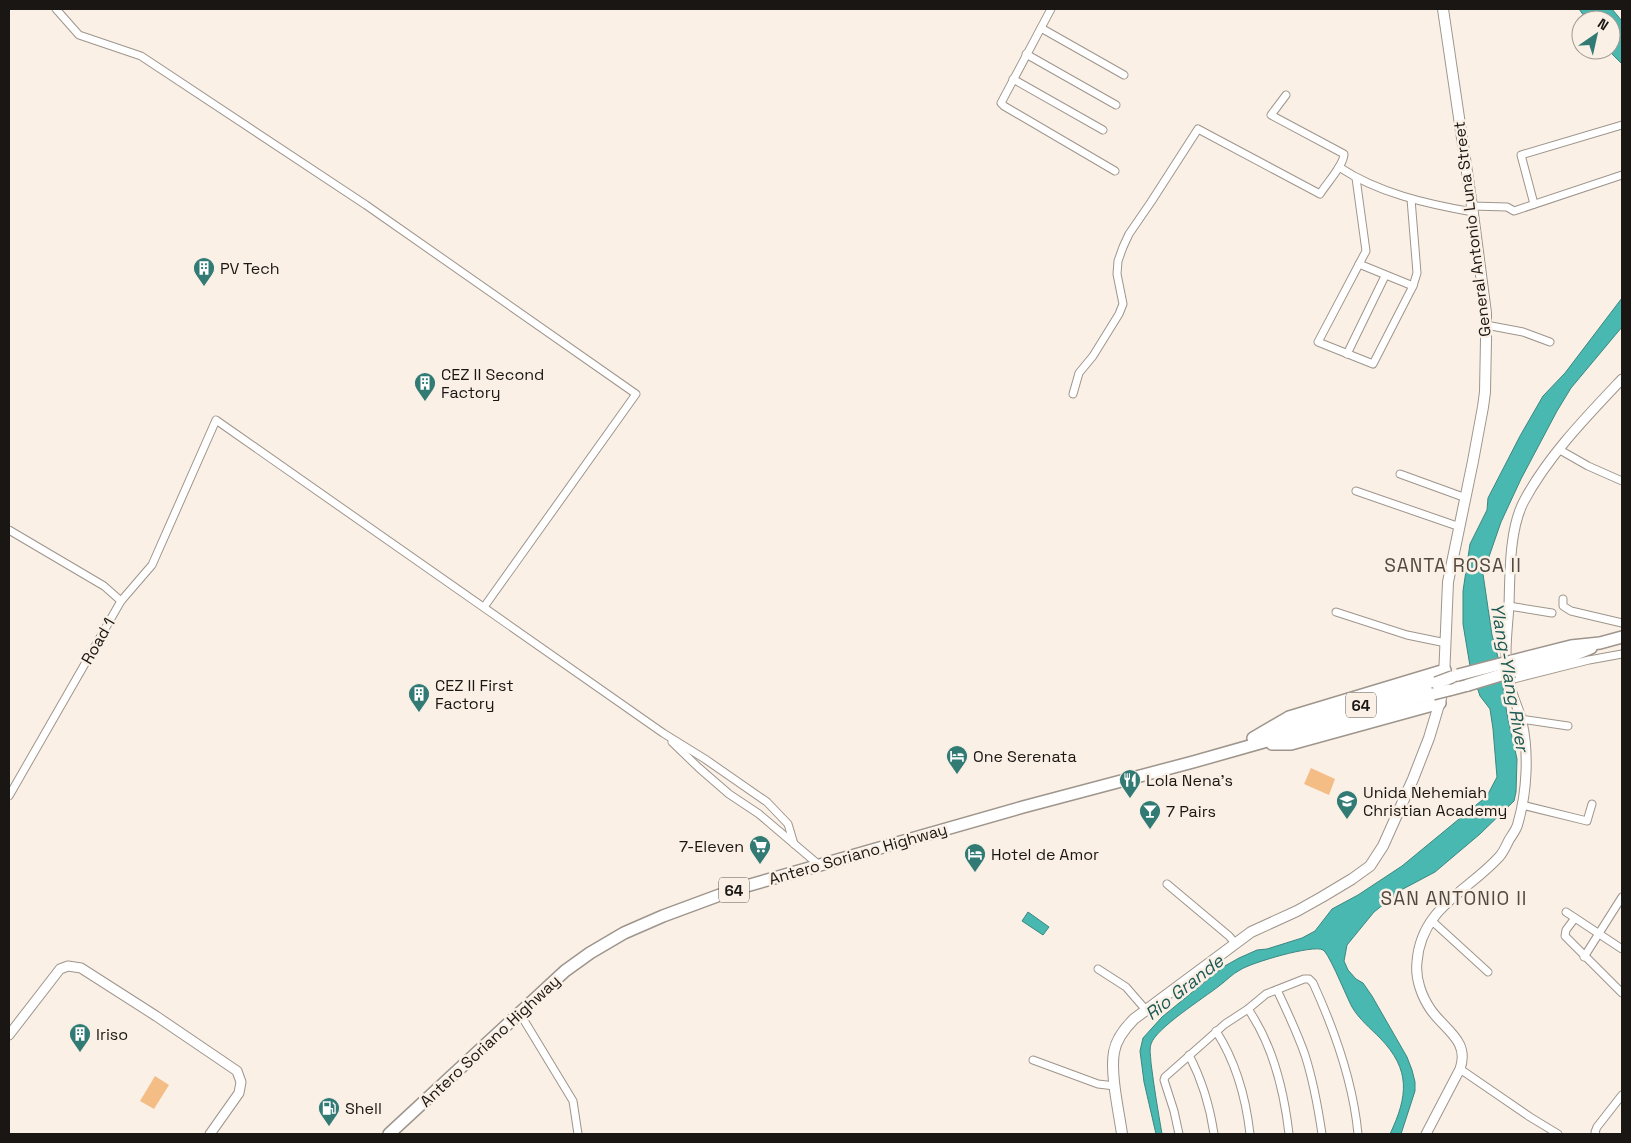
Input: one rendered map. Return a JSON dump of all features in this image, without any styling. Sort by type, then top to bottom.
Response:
[{"type":"main road","name":"General Antonio Luna Street","points":[[1122,1134],[1113,1059],[1116,1045],[1128,1026],[1146,1010],[1254,930],[1297,911],[1352,879],[1370,866],[1383,846],[1402,807],[1429,738],[1436,699],[1451,674],[1446,643],[1448,582],[1466,498],[1485,392],[1486,313],[1443,9]]},
{"type":"main road","name":"Antero Soriano Highway","points":[[1254,741],[1436,699],[1449,690],[1574,655],[1600,643],[1622,637]]},
{"type":"main road","name":"Antero Soriano Highway","points":[[389,1134],[565,971],[590,953],[624,933],[663,916],[706,899],[819,865],[1193,762],[1436,683],[1451,674],[1512,671]]},
{"type":"main road","points":[[1254,741],[1289,718],[1451,674]]},
{"type":"street","points":[[56,9],[79,35],[146,59],[366,205],[636,394],[484,607]]},
{"type":"street","points":[[1051,9],[1001,103],[1115,171]]},
{"type":"street","points":[[1041,28],[1124,75]]},
{"type":"street","points":[[1026,54],[1116,105]]},
{"type":"street","points":[[1013,79],[1103,130]]},
{"type":"street","points":[[1073,394],[1079,373],[1093,356],[1120,314],[1123,304],[1117,274],[1118,261],[1129,234],[1152,202],[1198,129],[1320,194],[1344,158],[1343,153],[1271,115],[1286,95]]},
{"type":"street","points":[[1534,204],[1522,155],[1622,125]]},
{"type":"street","points":[[1339,166],[1356,178],[1411,199],[1472,209],[1507,207],[1514,211],[1622,175]]},
{"type":"street","points":[[1356,178],[1366,251],[1318,342],[1374,364],[1413,286],[1417,273],[1411,199]]},
{"type":"street","points":[[1359,264],[1413,286]]},
{"type":"street","points":[[1347,354],[1385,276]]},
{"type":"street","points":[[1486,325],[1523,332],[1550,342]]},
{"type":"street","points":[[1426,1134],[1464,1059],[1460,1045],[1431,1011],[1423,997],[1416,964],[1418,949],[1430,920],[1446,902],[1471,883],[1500,856],[1518,826],[1522,805],[1525,751],[1522,720],[1511,687],[1512,671],[1506,654],[1512,552],[1517,522],[1523,502],[1541,474],[1580,422],[1622,379]]},
{"type":"street","points":[[121,601],[152,565],[216,420],[663,733],[705,759],[767,802],[788,824],[794,844]]},
{"type":"street","points":[[1560,450],[1622,482]]},
{"type":"street","points":[[1400,474],[1466,498]]},
{"type":"street","points":[[1356,491],[1460,527]]},
{"type":"street","name":"Road 1","points":[[9,530],[104,586],[121,601],[9,796]]},
{"type":"street","points":[[1563,598],[1563,606],[1571,611],[1622,623]]},
{"type":"street","points":[[1509,606],[1552,613]]},
{"type":"street","points":[[1336,612],[1407,635],[1446,643]]},
{"type":"street","points":[[1512,671],[1622,654]]},
{"type":"street","points":[[1522,720],[1568,726]]},
{"type":"street","points":[[663,733],[721,787],[759,814],[819,865]]},
{"type":"street","points":[[1522,805],[1587,821],[1592,804]]},
{"type":"street","points":[[1167,884],[1235,943]]},
{"type":"street","points":[[1584,957],[1622,897]]},
{"type":"street","points":[[1566,912],[1622,949]]},
{"type":"street","points":[[1575,918],[1566,930],[1565,936],[1622,993]]},
{"type":"street","points":[[1430,920],[1488,972]]},
{"type":"street","points":[[9,1035],[60,969],[68,966],[81,968],[156,1016],[236,1071],[241,1082],[239,1093],[210,1134]]},
{"type":"street","points":[[1098,969],[1126,987],[1146,1010]]},
{"type":"street","points":[[1179,1134],[1164,1077],[1216,1031],[1266,994],[1308,979],[1313,983],[1341,1051],[1353,1100],[1358,1134]]},
{"type":"street","points":[[1277,990],[1305,1055],[1316,1098],[1322,1134]]},
{"type":"street","points":[[1248,1009],[1256,1021],[1273,1060],[1282,1090],[1289,1134]]},
{"type":"street","points":[[519,1012],[573,1102],[578,1134]]},
{"type":"street","points":[[1216,1031],[1231,1058],[1238,1078],[1250,1134]]},
{"type":"street","points":[[1189,1055],[1203,1087],[1209,1106],[1214,1134]]},
{"type":"street","points":[[1033,1060],[1098,1084],[1115,1086]]},
{"type":"street","points":[[1460,1069],[1558,1134]]},
{"type":"street","points":[[1596,1133],[1597,1127],[1622,1095]]},
{"type":"shaded area","points":[[1311,768],[1335,779],[1329,795],[1304,784]]},
{"type":"shaded area","points":[[155,1076],[169,1085],[154,1109],[140,1101]]},
{"type":"water","points":[[1579,9],[1613,10],[1580,10]]},
{"type":"water","points":[[1621,20],[1622,21],[1622,64],[1618,60],[1621,60]]},
{"type":"water","points":[[1622,298],[1622,327],[1571,388],[1557,411],[1521,479],[1501,522],[1483,574],[1492,635],[1499,661],[1507,714],[1517,759],[1514,801],[1480,834],[1435,872],[1403,889],[1374,912],[1347,945],[1344,961],[1348,970],[1356,979],[1363,983],[1372,996],[1407,1057],[1412,1070],[1415,1091],[1401,1134],[1390,1134],[1403,1095],[1402,1072],[1390,1050],[1355,1011],[1326,953],[1323,950],[1317,949],[1282,955],[1256,963],[1234,973],[1171,1022],[1155,1037],[1151,1044],[1150,1054],[1162,1134],[1156,1134],[1144,1082],[1140,1051],[1143,1038],[1162,1017],[1223,967],[1239,958],[1257,950],[1267,949],[1302,938],[1315,931],[1332,909],[1358,895],[1402,866],[1487,796],[1497,777],[1493,729],[1490,709],[1480,696],[1470,666],[1463,624],[1463,591],[1470,544],[1487,510],[1488,498],[1543,396],[1565,373]]},
{"type":"water","points":[[1028,912],[1049,927],[1043,935],[1022,921]]},
{"type":"place","name":"PV Tech","points":[[204,287]]},
{"type":"place","name":"CEZ II Second Factory","points":[[425,402]]},
{"type":"place","name":"CEZ II First Factory","points":[[419,713]]},
{"type":"place","name":"One Serenata","points":[[957,775]]},
{"type":"place","name":"Lola Nena's","points":[[1130,799]]},
{"type":"place","name":"Unida Nehemiah Christian Academy","points":[[1347,820]]},
{"type":"place","name":"7 Pairs","points":[[1150,830]]},
{"type":"place","name":"7-Eleven","points":[[760,865]]},
{"type":"place","name":"Hotel de Amor","points":[[975,873]]},
{"type":"place","name":"Iriso","points":[[80,1053]]},
{"type":"place","name":"Shell","points":[[329,1127]]},
{"type":"district","name":"SANTA ROSA II","points":[[1453,565]]},
{"type":"district","name":"SAN ANTONIO II","points":[[1454,898]]},
{"type":"water label","name":"Ylang-Ylang River","points":[[1510,677]]},
{"type":"water label","name":"Rio Grande","points":[[1184,987]]}]
